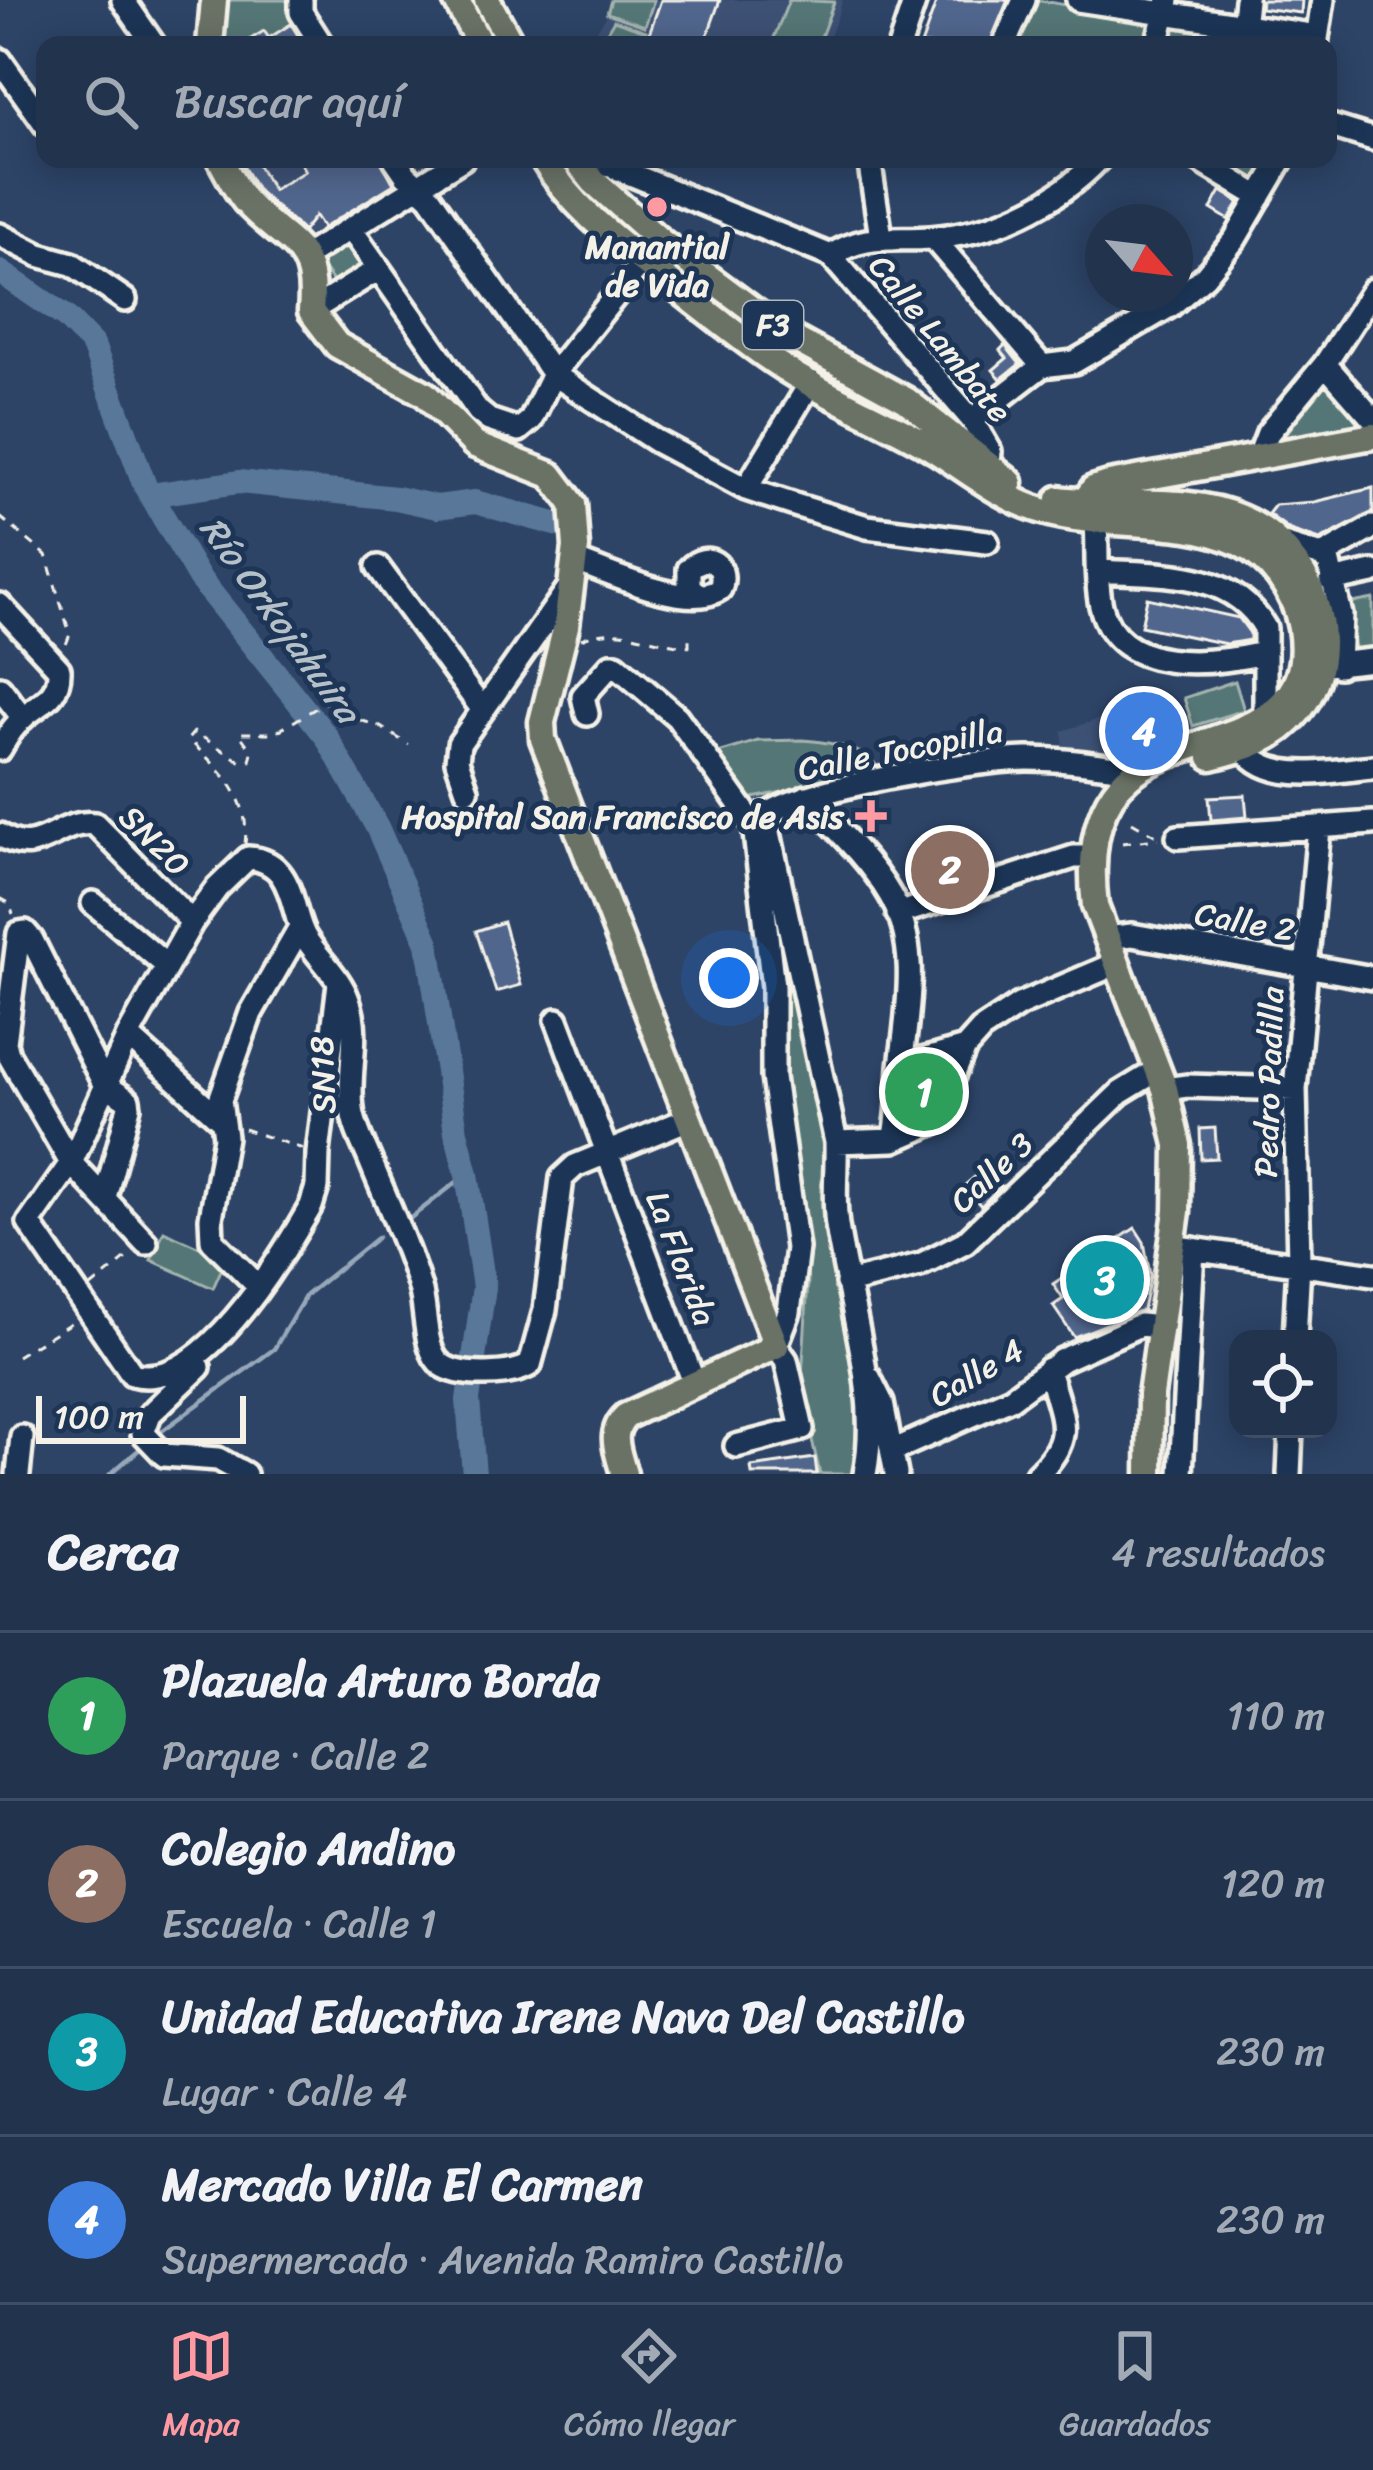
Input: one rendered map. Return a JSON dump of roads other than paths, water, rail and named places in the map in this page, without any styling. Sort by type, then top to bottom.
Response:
[{"type":"main road","points":[[211,36],[214,0]]},
{"type":"main road","points":[[456,0],[475,36]]},
{"type":"main road","points":[[487,0],[507,36]]},
{"type":"main road","points":[[225,168],[244,200],[306,256],[313,291],[311,311],[337,345],[425,394],[475,445],[551,475],[573,504],[577,524],[566,626],[542,722],[543,739],[776,1346],[620,1421],[614,1438],[624,1474]]},
{"type":"main road","name":"F3","points":[[550,168],[578,206],[776,364],[985,472],[1045,512],[1090,512],[1205,532],[1258,555],[1288,590],[1301,631],[1321,664]]},
{"type":"main road","name":"F3","points":[[583,168],[659,240],[785,334],[906,400],[985,472]]},
{"type":"main road","points":[[643,261],[659,240]]},
{"type":"main road","points":[[812,382],[826,357]]},
{"type":"main road","points":[[1090,512],[1094,489],[1109,484],[1373,436]]},
{"type":"main road","name":"F3","points":[[1090,512],[1122,504],[1218,510],[1244,519],[1280,543],[1296,562],[1314,596],[1322,634],[1321,664]]},
{"type":"main road","points":[[1093,857],[1122,808],[1155,776],[1271,724],[1295,681],[1321,664]]},
{"type":"main road","points":[[1150,1474],[1150,1408],[1160,1328],[1182,1247],[1178,1145],[1161,1080],[1095,906],[1093,857],[1100,820],[1137,770],[1239,742]]},
{"type":"street","points":[[123,0],[148,36]]},
{"type":"street","points":[[301,0],[301,12],[316,36]]},
{"type":"street","points":[[903,36],[915,0]]},
{"type":"street","points":[[1012,36],[1024,0]]},
{"type":"street","points":[[1243,27],[1246,0]]},
{"type":"street","points":[[1317,36],[1323,0]]},
{"type":"street","points":[[1093,2],[1168,8],[1290,36]]},
{"type":"street","points":[[0,60],[36,111]]},
{"type":"street","points":[[1337,128],[1373,139]]},
{"type":"street","points":[[403,168],[430,197],[553,374],[656,442],[746,489],[867,527],[988,542]]},
{"type":"street","points":[[306,256],[446,168]]},
{"type":"street","points":[[615,168],[831,256],[850,243],[881,237],[933,238],[1000,223],[1046,203],[1090,168]]},
{"type":"street","points":[[870,168],[881,237]]},
{"type":"street","points":[[1213,168],[1260,197]]},
{"type":"street","points":[[972,420],[1042,366],[1074,362],[1169,307],[1205,276],[1235,239],[1277,168]]},
{"type":"street","points":[[351,229],[478,411],[519,430],[531,420],[553,374],[643,261]]},
{"type":"street","points":[[0,235],[39,255],[72,264],[125,301]]},
{"type":"street","points":[[933,238],[1042,366]]},
{"type":"street","name":"Calle Lambate","points":[[831,256],[972,420],[990,452],[985,472]]},
{"type":"street","points":[[311,311],[376,270]]},
{"type":"street","points":[[1260,454],[1268,433],[1324,364],[1373,290]]},
{"type":"street","points":[[1324,364],[1373,419]]},
{"type":"street","points":[[746,489],[812,382]]},
{"type":"street","points":[[1090,512],[1102,609],[1130,649],[1167,661],[1217,661],[1264,653]]},
{"type":"street","points":[[1322,556],[1373,527]]},
{"type":"street","points":[[1280,543],[1322,556],[1329,563],[1341,615],[1321,664],[1373,660]]},
{"type":"street","points":[[574,560],[646,586],[699,595]]},
{"type":"street","points":[[378,566],[482,710]]},
{"type":"street","points":[[1098,571],[1222,585],[1259,618],[1266,638],[1271,724]]},
{"type":"street","points":[[1331,581],[1373,572]]},
{"type":"street","points":[[466,790],[457,761],[458,744],[568,589]]},
{"type":"street","points":[[0,605],[58,668],[56,690],[23,718],[0,749]]},
{"type":"street","points":[[587,714],[586,690],[616,665],[677,717],[759,820],[836,1142],[832,1185],[863,1364],[869,1453],[865,1474]]},
{"type":"street","points":[[0,688],[23,718]]},
{"type":"street","points":[[1239,742],[1262,766],[1278,772],[1373,767]]},
{"type":"street","name":"Calle Tocopilla","points":[[759,820],[806,797],[968,764],[1019,759],[1137,770]]},
{"type":"street","points":[[806,797],[877,877],[898,914],[908,956],[911,1010],[894,1140]]},
{"type":"street","points":[[736,1446],[802,1430],[786,1360],[776,1346],[789,1312],[797,1248],[773,1077],[773,987],[759,820]]},
{"type":"street","points":[[1168,838],[1373,823]]},
{"type":"street","name":"SN20","points":[[0,835],[18,845],[35,844],[75,824],[95,824],[192,922]]},
{"type":"street","name":"Pedro Padilla","points":[[1295,1330],[1299,1262],[1295,1089],[1319,828]]},
{"type":"street","points":[[898,914],[1074,856],[1093,857]]},
{"type":"street","name":"SN18","points":[[192,922],[249,861],[270,865],[293,896],[300,928],[339,983],[353,1019],[350,1078],[356,1129],[420,1287],[431,1350],[440,1364],[452,1370],[497,1375],[521,1370],[534,1356],[554,1259],[562,1178],[575,1166],[606,1155]]},
{"type":"street","points":[[93,903],[167,966]]},
{"type":"street","points":[[192,922],[128,1036],[71,1162],[29,1222],[132,1374],[169,1374],[233,1321],[311,1206],[339,983]]},
{"type":"street","points":[[258,1286],[212,1240],[211,1218],[225,1137],[220,1100],[251,1013],[300,928]]},
{"type":"street","points":[[105,1197],[130,1107],[122,1094],[104,1084],[32,940],[25,932],[19,933],[7,1024],[8,1054],[71,1162],[146,1243]]},
{"type":"street","name":"Calle 2","points":[[1106,938],[1132,935],[1373,978]]},
{"type":"street","points":[[836,1142],[894,1140],[933,1123],[964,1048],[981,1030],[1019,1005],[1118,963]]},
{"type":"street","name":"La Florida","points":[[557,1020],[695,1385]]},
{"type":"street","points":[[128,1036],[220,1119]]},
{"type":"street","points":[[901,1066],[964,1048]]},
{"type":"street","points":[[1161,1080],[1187,1086],[1295,1089]]},
{"type":"street","name":"Calle 3","points":[[848,1283],[920,1265],[965,1242],[1120,1093],[1161,1080]]},
{"type":"street","points":[[606,1155],[686,1120]]},
{"type":"street","points":[[1181,1474],[1182,1247],[1373,1275]]},
{"type":"street","points":[[233,1321],[228,1342],[150,1414],[150,1442],[218,1459],[244,1474]]},
{"type":"street","name":"Calle 4","points":[[894,1463],[1011,1398],[1048,1369],[1140,1325],[1160,1328]]},
{"type":"street","points":[[863,1364],[882,1403],[894,1463]]},
{"type":"street","points":[[1037,1474],[1055,1457],[1064,1432],[1048,1369]]},
{"type":"street","points":[[18,1474],[22,1437]]},
{"type":"street","points":[[1289,1474],[1291,1438]]},
{"type":"waterway","name":"Río Orkojahuira","points":[[0,272],[66,317],[93,345],[145,486],[199,578],[326,736],[377,827],[428,943],[484,1287],[468,1400],[474,1474]]},
{"type":"waterway","points":[[150,495],[239,482],[396,498],[437,507],[475,502],[559,525]]},
{"type":"waterway","points":[[408,1220],[467,1174]]},
{"type":"waterway","points":[[155,1436],[274,1349],[306,1295],[378,1237]]},
{"type":"waterway","points":[[110,1474],[147,1443]]},
{"type":"place","name":"Manantial de Vida","points":[[657,207]]},
{"type":"place","name":"Mercado Villa El Carmen","points":[[1144,731]]},
{"type":"place","name":"Hospital San Francisco de Asis","points":[[871,816]]},
{"type":"place","name":"Colegio Andino","points":[[950,870]]},
{"type":"place","name":"Plazuela Arturo Borda","points":[[924,1092]]},
{"type":"place","name":"Unidad Educativa Irene Nava Del Castillo","points":[[1105,1280]]}]
